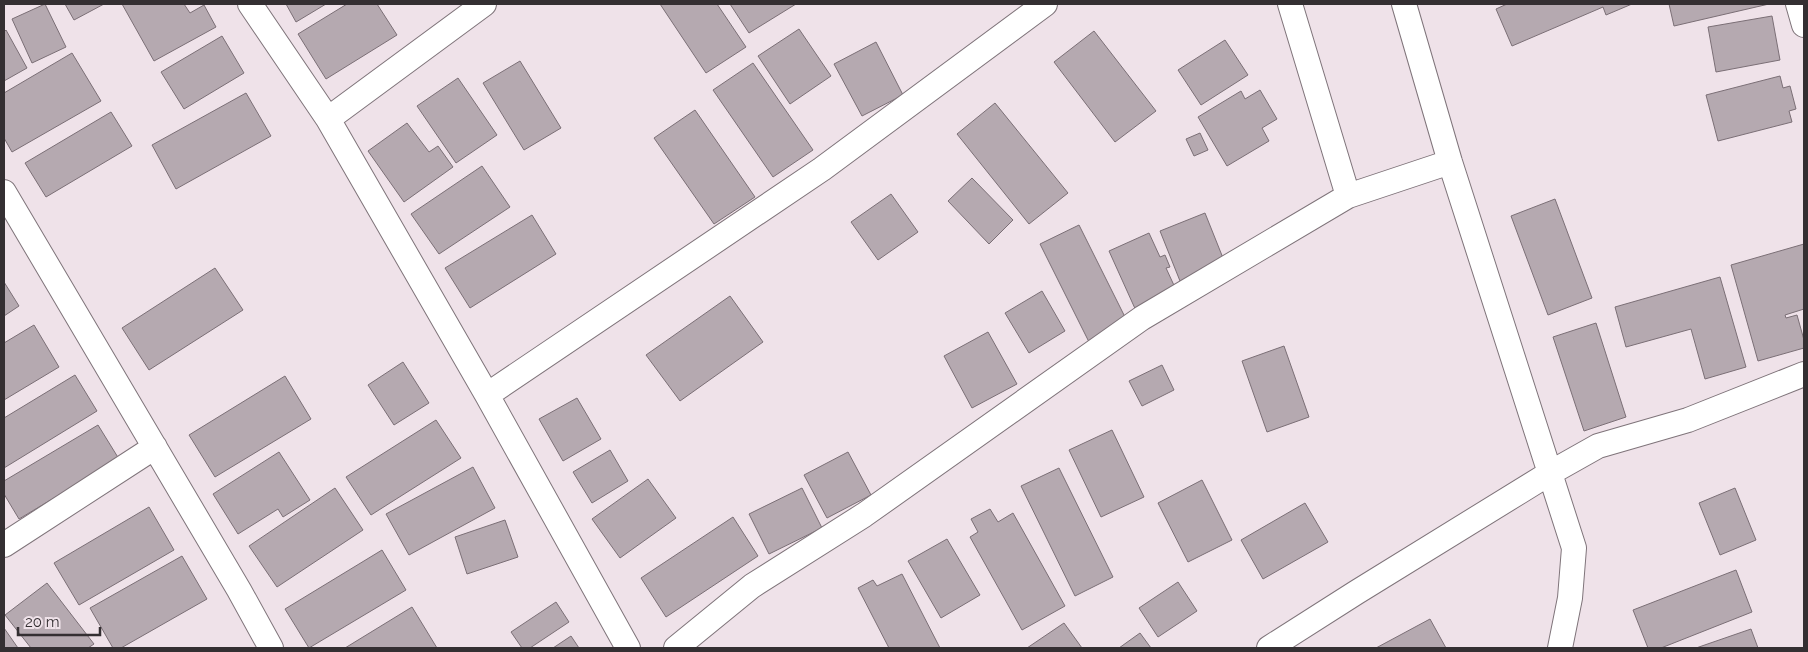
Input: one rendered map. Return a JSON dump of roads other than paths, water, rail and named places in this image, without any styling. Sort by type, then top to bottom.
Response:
[{"type":"street","points":[[250,4],[328,119],[487,395],[628,648]]},
{"type":"street","points":[[328,119],[484,4]]},
{"type":"street","points":[[487,395],[822,169],[1045,4]]},
{"type":"street","points":[[1290,4],[1348,196]]},
{"type":"street","points":[[1404,4],[1450,162],[1574,548],[1570,598],[1560,648]]},
{"type":"street","points":[[1798,4],[1804,25]]},
{"type":"street","points":[[676,648],[752,586],[864,515],[1142,318],[1348,196],[1450,162]]},
{"type":"street","points":[[4,194],[239,590],[271,648]]},
{"type":"street","points":[[1269,648],[1550,473],[1598,446],[1688,420],[1804,374]]},
{"type":"street","points":[[4,545],[154,447]]}]
